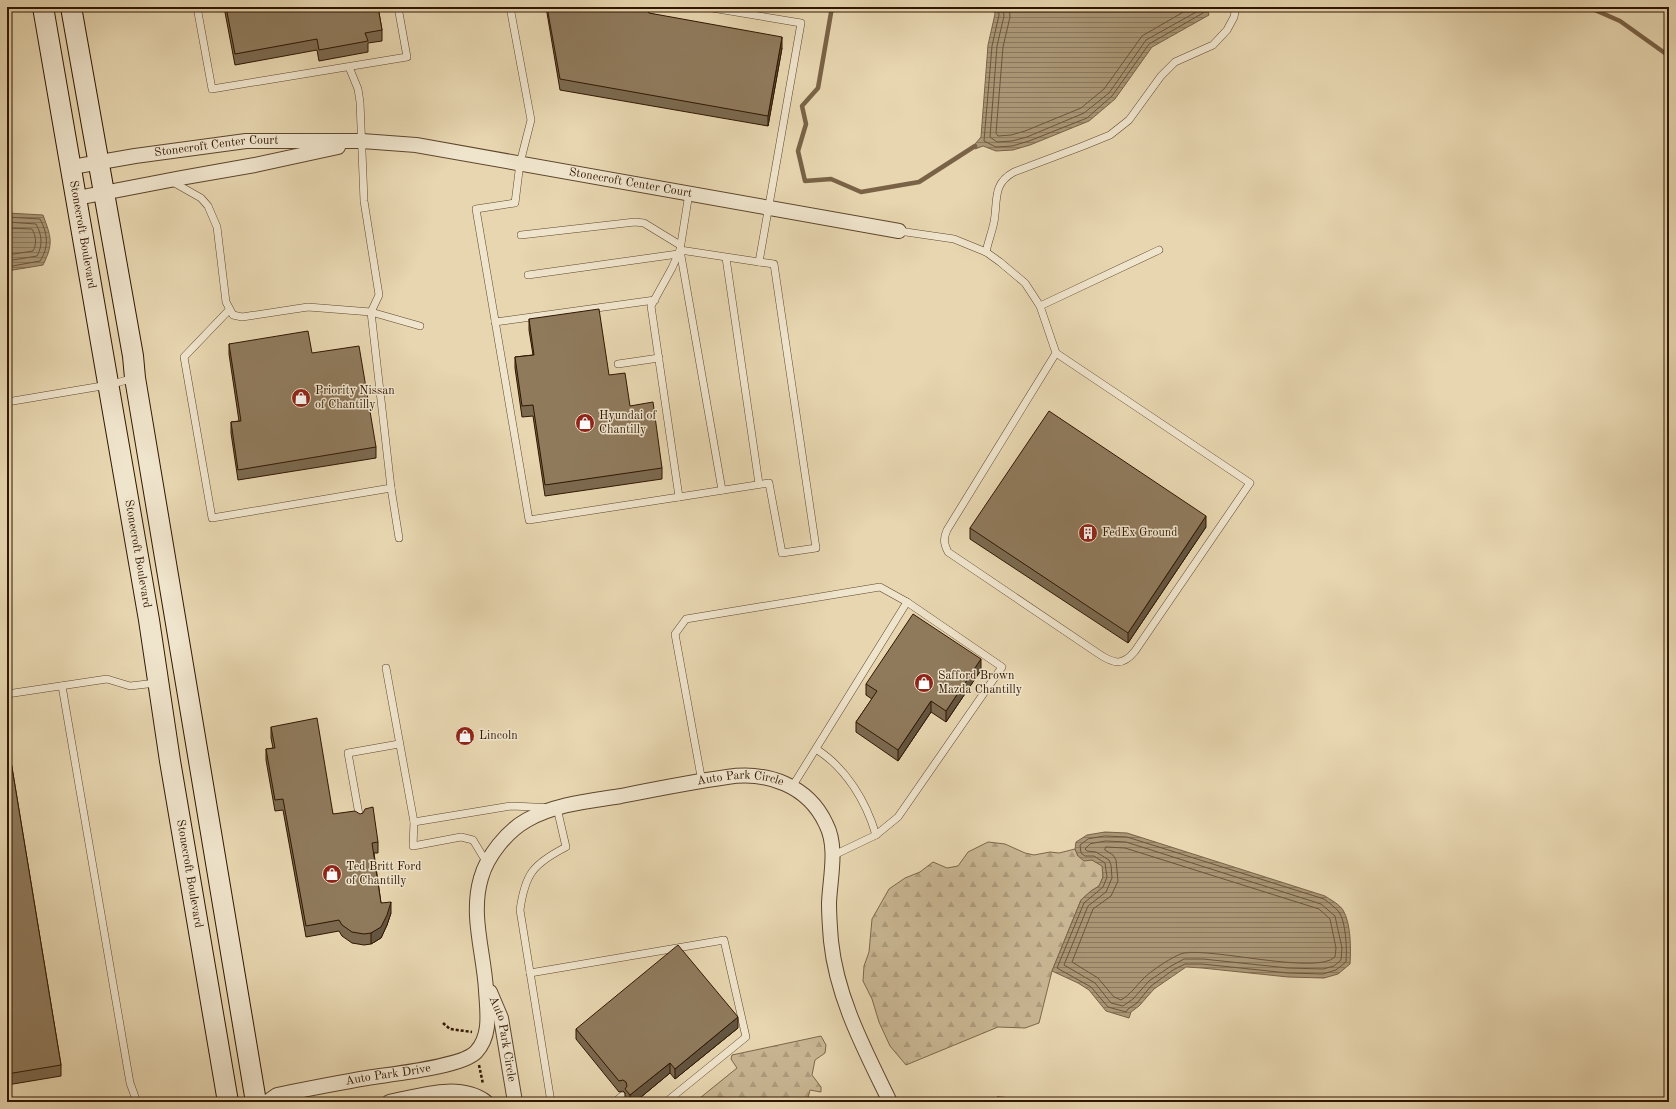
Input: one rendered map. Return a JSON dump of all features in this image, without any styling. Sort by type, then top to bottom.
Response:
[{"type":"main road","name":"Stonecroft Boulevard","points":[[43,7],[72,167],[228,1102]]},
{"type":"main road","points":[[71,7],[133,356],[135,378],[256,1102]]},
{"type":"street","name":"Stonecroft Center Court","points":[[72,167],[246,141],[362,141],[416,144],[899,231]]},
{"type":"street","name":"Stonecroft Center Court","points":[[77,198],[170,180],[255,166],[362,141]]},
{"type":"street","name":"Auto Park Circle","points":[[488,1022],[485,978],[477,920],[481,876],[487,863],[500,843],[513,830],[527,820],[557,808],[729,777],[755,776],[774,778],[806,796],[826,823],[831,839],[832,856],[829,904],[831,941],[837,976],[849,1014],[890,1102]]},
{"type":"street","name":"Auto Park Circle","points":[[485,978],[501,1018],[515,1102]]},
{"type":"street","name":"Auto Park Drive","points":[[267,1102],[277,1095],[435,1067],[467,1058],[476,1052],[483,1040],[488,1022]]},
{"type":"street","points":[[390,1102],[440,1092],[460,1091],[480,1098],[486,1102]]},
{"type":"lane","points":[[197,7],[212,89],[407,58],[398,7]]},
{"type":"lane","points":[[510,7],[531,120],[520,163],[515,203],[476,208],[529,520],[769,483],[782,553],[816,548],[774,264],[726,258],[679,249],[528,275]]},
{"type":"lane","points":[[706,7],[801,23],[759,262]]},
{"type":"lane","points":[[986,252],[994,221],[997,189],[1004,178],[1014,172],[1110,135],[1129,120],[1162,76],[1175,62],[1213,46],[1227,30],[1234,17],[1236,7]]},
{"type":"lane","points":[[349,67],[358,89],[362,114],[364,200],[379,295],[371,312],[391,488],[399,538]]},
{"type":"lane","points":[[170,180],[201,198],[208,206],[217,227],[226,302],[229,310],[234,315],[242,317],[308,307],[371,312],[420,326]]},
{"type":"lane","points":[[679,497],[651,306],[672,268],[679,249],[689,193]]},
{"type":"lane","points":[[521,235],[635,222],[644,223],[679,249],[722,490]]},
{"type":"lane","points":[[899,231],[954,239],[986,252],[1000,262],[1025,283],[1040,306],[1056,353],[1250,483],[1130,658],[1120,663],[1109,661],[948,552],[945,546],[944,538],[947,530],[1056,353]]},
{"type":"lane","points":[[1040,306],[1159,250]]},
{"type":"lane","points":[[726,258],[759,484]]},
{"type":"lane","points":[[495,322],[655,300]]},
{"type":"lane","points":[[229,310],[184,357],[212,518],[391,488]]},
{"type":"lane","points":[[618,364],[659,358]]},
{"type":"lane","points":[[7,402],[108,385],[135,378]]},
{"type":"lane","points":[[702,782],[675,634],[686,619],[880,587],[907,602],[1002,667],[903,810],[892,823],[876,835],[832,856]]},
{"type":"lane","points":[[792,787],[907,602]]},
{"type":"lane","points":[[386,668],[414,822],[413,846],[461,837],[473,840],[487,863]]},
{"type":"lane","points":[[7,694],[107,679],[130,686],[159,683]]},
{"type":"lane","points":[[62,686],[130,1083],[137,1102]]},
{"type":"lane","points":[[360,820],[348,753],[400,744]]},
{"type":"lane","points":[[816,749],[835,763],[846,776],[865,807],[876,835]]},
{"type":"lane","points":[[414,822],[511,806],[557,808],[566,847],[548,857],[532,871],[526,880],[520,910],[551,1102]]},
{"type":"lane","points":[[530,973],[724,940],[746,1037],[666,1102]]},
{"type":"lane","points":[[615,1102],[622,1096]]},
{"type":"green space","points":[[988,842],[1005,844],[1025,853],[1034,855],[1050,852],[1059,853],[1075,849],[1078,856],[1092,860],[1103,866],[1103,877],[1099,886],[1081,900],[1052,971],[1039,1023],[1025,1028],[998,1027],[906,1065],[890,1046],[879,1022],[872,999],[863,981],[864,966],[869,952],[872,919],[889,889],[905,878],[920,872],[933,862],[947,868],[958,866],[968,852]]},
{"type":"green space","points":[[821,1036],[826,1045],[825,1053],[815,1060],[812,1075],[821,1087],[821,1092],[810,1090],[807,1102],[695,1102],[737,1068],[731,1059],[732,1055]]},
{"type":"water","points":[[994,7],[1207,7],[1209,15],[1152,47],[1115,99],[1089,121],[1030,145],[1013,150],[996,151],[983,146],[975,149],[975,144],[981,137],[988,45],[995,14]]},
{"type":"water","points":[[7,213],[43,215],[48,229],[50,245],[43,265],[7,271]]},
{"type":"water","points":[[1105,832],[1127,833],[1325,896],[1335,902],[1346,915],[1350,936],[1350,964],[1338,974],[1324,978],[1288,977],[1186,967],[1154,989],[1139,1006],[1131,1012],[1129,1018],[1106,1011],[1089,990],[1078,983],[1052,971],[1081,900],[1099,886],[1103,877],[1102,866],[1092,860],[1084,861],[1078,856],[1075,849],[1076,842],[1087,835]]},
{"type":"building","points":[[226,7],[378,7],[382,30],[365,33],[368,41],[319,50],[317,39],[235,54]]},
{"type":"building","points":[[547,7],[643,7],[649,13],[782,37],[768,116],[560,79]]},
{"type":"building","points":[[599,309],[609,375],[625,373],[630,406],[653,402],[662,468],[545,485],[533,405],[522,406],[515,357],[534,355],[529,319]]},
{"type":"building","name":"Priority Nissan of Chantilly","points":[[308,331],[312,353],[359,346],[376,447],[238,470],[231,422],[241,421],[229,344]]},
{"type":"building","name":"FedEx Ground","points":[[1049,411],[1206,516],[1128,633],[970,528]]},
{"type":"building","points":[[7,575],[10,593],[7,593]]},
{"type":"building","name":"Safford Brown Mazda Chantilly","points":[[913,614],[981,659],[946,711],[931,701],[898,750],[856,722],[877,691],[866,684]]},
{"type":"building","points":[[317,718],[333,814],[355,811],[360,814],[363,813],[365,809],[373,807],[378,842],[372,843],[381,903],[391,902],[381,927],[371,933],[364,934],[352,932],[342,925],[339,920],[306,926],[283,799],[275,800],[266,749],[275,748],[271,727]]},
{"type":"building","points":[[7,737],[61,1065],[7,1074]]},
{"type":"building","points":[[678,945],[738,1017],[675,1069],[670,1063],[630,1095],[625,1089],[627,1086],[626,1082],[623,1080],[619,1081],[576,1029]]},
{"type":"building","points":[[997,1097],[1089,1102],[996,1102]]},
{"type":"building","points":[[1122,1098],[1139,1099],[1139,1102],[1121,1102]]},
{"type":"waterway","points":[[832,7],[818,88],[802,106],[806,124],[798,151],[805,181],[831,179],[861,192],[919,182],[975,146]]},
{"type":"waterway","points":[[1588,7],[1620,21],[1669,56]]},
{"type":"place","name":"Priority Nissan of Chantilly","points":[[301,398]]},
{"type":"place","name":"Hyundai of Chantilly","points":[[585,423]]},
{"type":"place","name":"FedEx Ground","points":[[1088,533]]},
{"type":"place","name":"Safford Brown Mazda Chantilly","points":[[924,683]]},
{"type":"place","name":"Lincoln","points":[[465,736]]},
{"type":"place","name":"Ted Britt Ford of Chantilly","points":[[332,874]]}]
